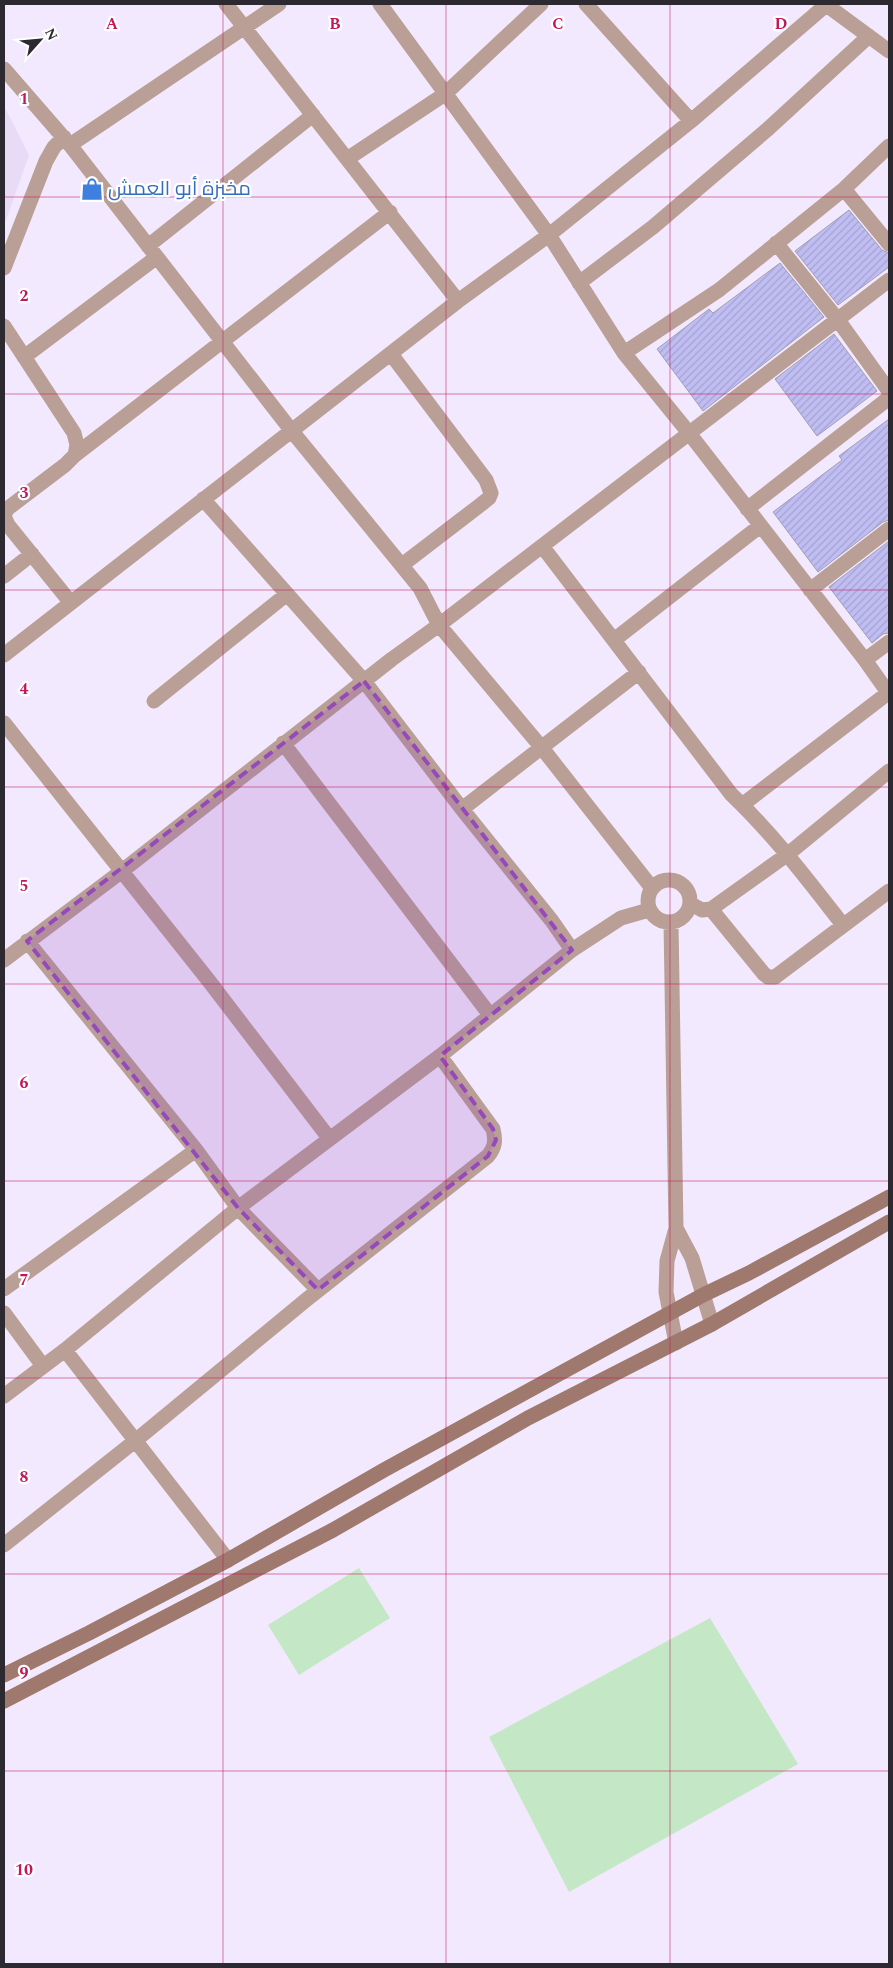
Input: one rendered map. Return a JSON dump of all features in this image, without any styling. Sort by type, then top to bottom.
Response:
[{"type":"main road","points":[[4,1675],[228,1560],[384,1470],[703,1295],[748,1273],[889,1196]]},
{"type":"main road","points":[[4,1701],[333,1530],[528,1418],[712,1324],[889,1222]]},
{"type":"street","points":[[226,4],[458,301]]},
{"type":"street","points":[[4,268],[46,161],[54,147],[67,141],[279,4]]},
{"type":"street","points":[[380,4],[549,236],[624,353],[689,433],[865,660],[889,694],[742,804]]},
{"type":"street","points":[[347,159],[445,94],[541,4]]},
{"type":"street","points":[[586,4],[691,120]]},
{"type":"street","points":[[4,655],[458,301],[549,236],[691,120],[826,4],[889,51]]},
{"type":"street","points":[[579,283],[660,221],[769,128],[869,36]]},
{"type":"street","points":[[4,69],[67,141],[291,430],[420,588],[439,625],[542,748],[652,888]]},
{"type":"street","points":[[24,357],[153,251],[313,115]]},
{"type":"street","points":[[624,353],[719,290],[844,189],[889,146]]},
{"type":"street","points":[[844,189],[889,244]]},
{"type":"street","points":[[71,603],[8,525],[4,516],[7,509],[390,212]]},
{"type":"street","points":[[776,243],[838,320],[889,391]]},
{"type":"street","points":[[4,960],[122,871],[283,742],[439,625],[889,280]]},
{"type":"street","points":[[4,326],[74,433],[77,445],[75,455]]},
{"type":"street","points":[[391,354],[486,480],[491,493],[489,498],[402,565]]},
{"type":"street","points":[[748,509],[889,398]]},
{"type":"street","points":[[203,499],[364,681],[462,809],[552,921],[572,950]]},
{"type":"street","points":[[614,640],[760,526]]},
{"type":"street","points":[[810,590],[889,529]]},
{"type":"street","points":[[542,546],[731,794],[759,820],[843,925]]},
{"type":"street","points":[[4,576],[32,554]]},
{"type":"street","points":[[154,701],[287,594]]},
{"type":"street","points":[[865,660],[889,642]]},
{"type":"street","points":[[462,809],[639,672]]},
{"type":"street","points":[[4,723],[122,871],[329,1138]]},
{"type":"street","points":[[283,742],[490,1015]]},
{"type":"street","points":[[691,904],[702,910],[711,909],[788,854],[889,771]]},
{"type":"street","points":[[672,880],[682,884],[689,892],[691,904],[688,913],[680,920],[671,923],[662,922],[654,917],[649,910],[648,899],[652,888],[661,881],[672,880]]},
{"type":"street","points":[[711,909],[768,977],[775,978],[889,891]]},
{"type":"street","points":[[4,1396],[65,1350],[238,1208],[440,1056],[572,950],[621,918],[649,910]]},
{"type":"street","points":[[671,923],[676,1228],[667,1261],[666,1292],[676,1343]]},
{"type":"street","points":[[28,941],[196,1150],[238,1208],[318,1290]]},
{"type":"street","points":[[4,1545],[135,1441],[318,1290],[488,1156],[494,1149],[496,1140],[493,1129],[440,1056]]},
{"type":"street","points":[[4,1290],[196,1150]]},
{"type":"street","points":[[676,1228],[692,1258],[712,1324]]},
{"type":"street","points":[[4,1314],[43,1366]]},
{"type":"street","points":[[65,1350],[228,1560]]},
{"type":"highlighted area","points":[[364,681],[572,950],[440,1056],[493,1129],[496,1140],[488,1156],[318,1290],[238,1208],[27,941]]},
{"type":"shaded area","points":[[4,106],[29,155],[4,226]]},
{"type":"green space","points":[[359,1568],[390,1618],[299,1675],[268,1625]]},
{"type":"green space","points":[[710,1618],[798,1764],[569,1892],[489,1737]]},
{"type":"building","points":[[849,210],[882,250],[889,253],[889,267],[838,305],[795,251]]},
{"type":"building","points":[[780,263],[824,317],[703,411],[657,349],[709,309],[713,313]]},
{"type":"building","points":[[834,334],[877,391],[817,436],[775,379]]},
{"type":"building","points":[[889,419],[889,520],[883,522],[818,572],[773,512],[842,460],[839,456]]},
{"type":"building","points":[[889,541],[889,633],[883,634],[872,643],[829,587]]},
{"type":"place","name":"مخبزة أبو العمش","points":[[92,189]]}]
